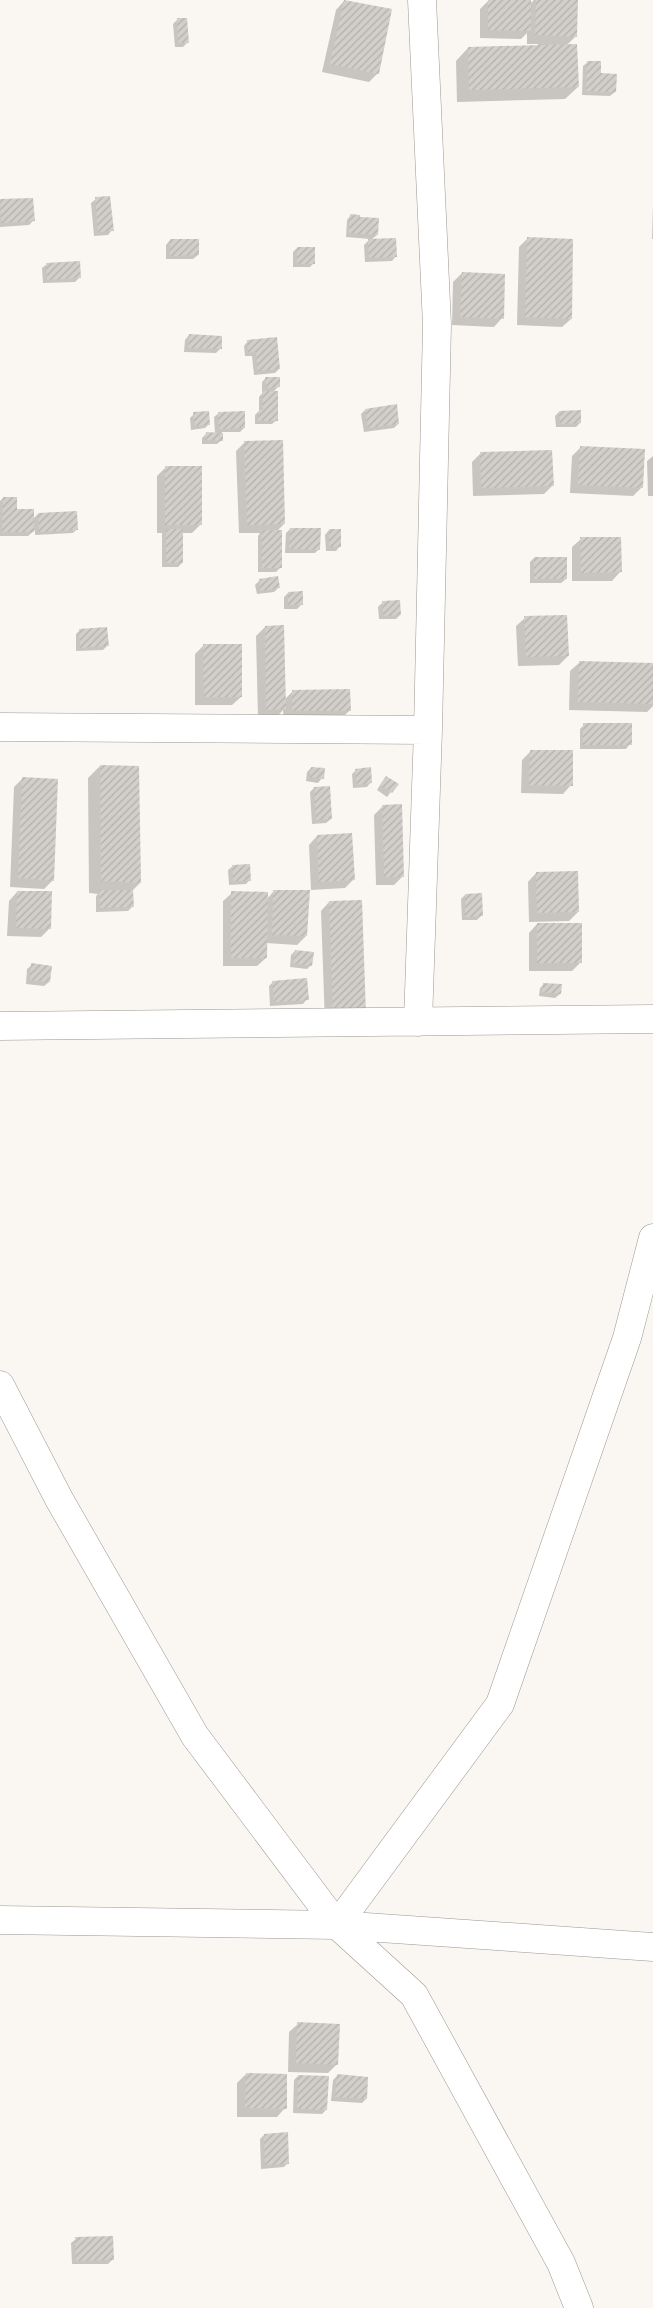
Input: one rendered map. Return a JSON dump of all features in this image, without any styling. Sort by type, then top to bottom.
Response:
[{"type":"street","points":[[418,1022],[428,730],[437,325],[422,0]]},
{"type":"street","points":[[0,727],[428,730]]},
{"type":"street","points":[[0,1026],[653,1019]]},
{"type":"street","points":[[337,1925],[500,1704],[627,1338],[644,1308],[653,1238]]},
{"type":"street","points":[[0,1385],[59,1499],[195,1736],[337,1925],[414,1995],[561,2263],[579,2308]]},
{"type":"street","points":[[0,1920],[337,1925],[653,1947]]},
{"type":"building","points":[[344,0],[392,9],[379,74],[330,64]]},
{"type":"building","points":[[488,0],[531,0],[531,31],[488,30]]},
{"type":"building","points":[[536,0],[578,0],[577,37],[535,35]]},
{"type":"building","points":[[177,18],[187,18],[189,43],[178,43]]},
{"type":"building","points":[[577,44],[579,87],[469,90],[468,47]]},
{"type":"building","points":[[587,61],[601,61],[601,73],[617,74],[616,92],[586,91]]},
{"type":"building","points":[[110,196],[114,231],[98,232],[95,197]]},
{"type":"building","points":[[33,198],[35,221],[1,223],[0,199]]},
{"type":"building","points":[[350,214],[360,215],[360,217],[379,218],[378,235],[349,233]]},
{"type":"building","points":[[527,237],[573,239],[572,319],[525,317]]},
{"type":"building","points":[[396,238],[397,257],[369,258],[368,239]]},
{"type":"building","points":[[170,239],[199,239],[199,255],[170,256]]},
{"type":"building","points":[[297,247],[315,247],[315,264],[297,264]]},
{"type":"building","points":[[80,261],[81,278],[47,280],[46,263]]},
{"type":"building","points":[[462,272],[505,274],[504,319],[460,317]]},
{"type":"building","points":[[189,334],[222,336],[222,349],[188,348]]},
{"type":"building","points":[[277,337],[280,369],[258,371],[256,352],[248,353],[247,340]]},
{"type":"building","points":[[265,377],[280,377],[280,387],[266,388]]},
{"type":"building","points":[[262,391],[278,391],[278,421],[258,421],[259,410],[263,410]]},
{"type":"building","points":[[397,404],[399,424],[368,428],[365,409]]},
{"type":"building","points":[[581,410],[581,423],[560,424],[559,411]]},
{"type":"building","points":[[209,411],[210,425],[195,426],[193,412]]},
{"type":"building","points":[[245,411],[245,428],[219,429],[218,412]]},
{"type":"building","points":[[206,432],[223,433],[223,441],[205,440]]},
{"type":"building","points":[[283,440],[285,524],[247,525],[244,441]]},
{"type":"building","points":[[580,446],[645,449],[643,488],[578,485]]},
{"type":"building","points":[[552,450],[554,486],[481,488],[480,452]]},
{"type":"building","points":[[165,466],[202,466],[202,525],[165,525]]},
{"type":"building","points":[[3,497],[17,497],[17,509],[34,509],[34,532],[2,532]]},
{"type":"building","points":[[77,511],[78,530],[39,532],[38,513]]},
{"type":"building","points":[[290,528],[321,528],[320,550],[289,549]]},
{"type":"building","points":[[166,529],[183,529],[183,563],[166,563]]},
{"type":"building","points":[[329,529],[341,529],[341,547],[329,547]]},
{"type":"building","points":[[261,530],[282,530],[282,568],[262,568]]},
{"type":"building","points":[[580,537],[621,537],[622,572],[581,573]]},
{"type":"building","points":[[534,557],[567,557],[567,579],[534,579]]},
{"type":"building","points":[[278,576],[280,588],[261,591],[259,579]]},
{"type":"building","points":[[303,591],[303,605],[288,605],[288,592]]},
{"type":"building","points":[[400,600],[401,615],[383,616],[382,601]]},
{"type":"building","points":[[567,615],[569,656],[526,657],[524,616]]},
{"type":"building","points":[[284,625],[286,709],[266,710],[265,626]]},
{"type":"building","points":[[107,627],[109,646],[80,648],[79,629]]},
{"type":"building","points":[[203,644],[242,644],[242,697],[204,697]]},
{"type":"building","points":[[579,661],[653,663],[653,704],[578,702]]},
{"type":"building","points":[[350,689],[351,711],[292,711],[292,690]]},
{"type":"building","points":[[583,723],[632,723],[632,745],[583,745]]},
{"type":"building","points":[[530,750],[573,750],[573,786],[529,785]]},
{"type":"building","points":[[100,765],[139,766],[141,883],[101,881]]},
{"type":"building","points":[[311,767],[325,768],[324,779],[310,777]]},
{"type":"building","points":[[371,767],[372,783],[357,785],[355,769]]},
{"type":"building","points":[[386,776],[399,784],[392,793],[380,785]]},
{"type":"building","points":[[22,777],[58,779],[54,881],[18,878]]},
{"type":"building","points":[[330,786],[332,819],[316,820],[314,787]]},
{"type":"building","points":[[402,804],[404,877],[384,877],[382,805]]},
{"type":"building","points":[[352,833],[355,880],[319,882],[317,835]]},
{"type":"building","points":[[250,864],[251,881],[233,881],[232,865]]},
{"type":"building","points":[[578,871],[579,912],[537,913],[536,872]]},
{"type":"building","points":[[99,890],[133,890],[134,907],[100,908]]},
{"type":"building","points":[[273,890],[310,890],[307,936],[272,935]]},
{"type":"building","points":[[17,891],[52,891],[51,929],[16,928]]},
{"type":"building","points":[[231,891],[268,892],[267,958],[231,958]]},
{"type":"building","points":[[482,893],[483,916],[465,917],[465,894]]},
{"type":"building","points":[[362,900],[366,1015],[333,1016],[329,901]]},
{"type":"building","points":[[537,923],[582,923],[582,963],[537,963]]},
{"type":"building","points":[[295,950],[314,952],[312,966],[293,963]]},
{"type":"building","points":[[31,963],[52,966],[50,982],[30,980]]},
{"type":"building","points":[[307,978],[309,1000],[274,1002],[272,981]]},
{"type":"building","points":[[543,983],[562,984],[561,994],[542,992]]},
{"type":"building","points":[[297,2022],[340,2024],[338,2065],[296,2063]]},
{"type":"building","points":[[246,2073],[287,2074],[287,2109],[245,2108]]},
{"type":"building","points":[[337,2074],[368,2077],[367,2099],[335,2097]]},
{"type":"building","points":[[298,2075],[329,2076],[327,2110],[297,2109]]},
{"type":"building","points":[[288,2132],[289,2164],[265,2165],[264,2134]]},
{"type":"building","points":[[113,2236],[114,2260],[76,2261],[75,2237]]}]
